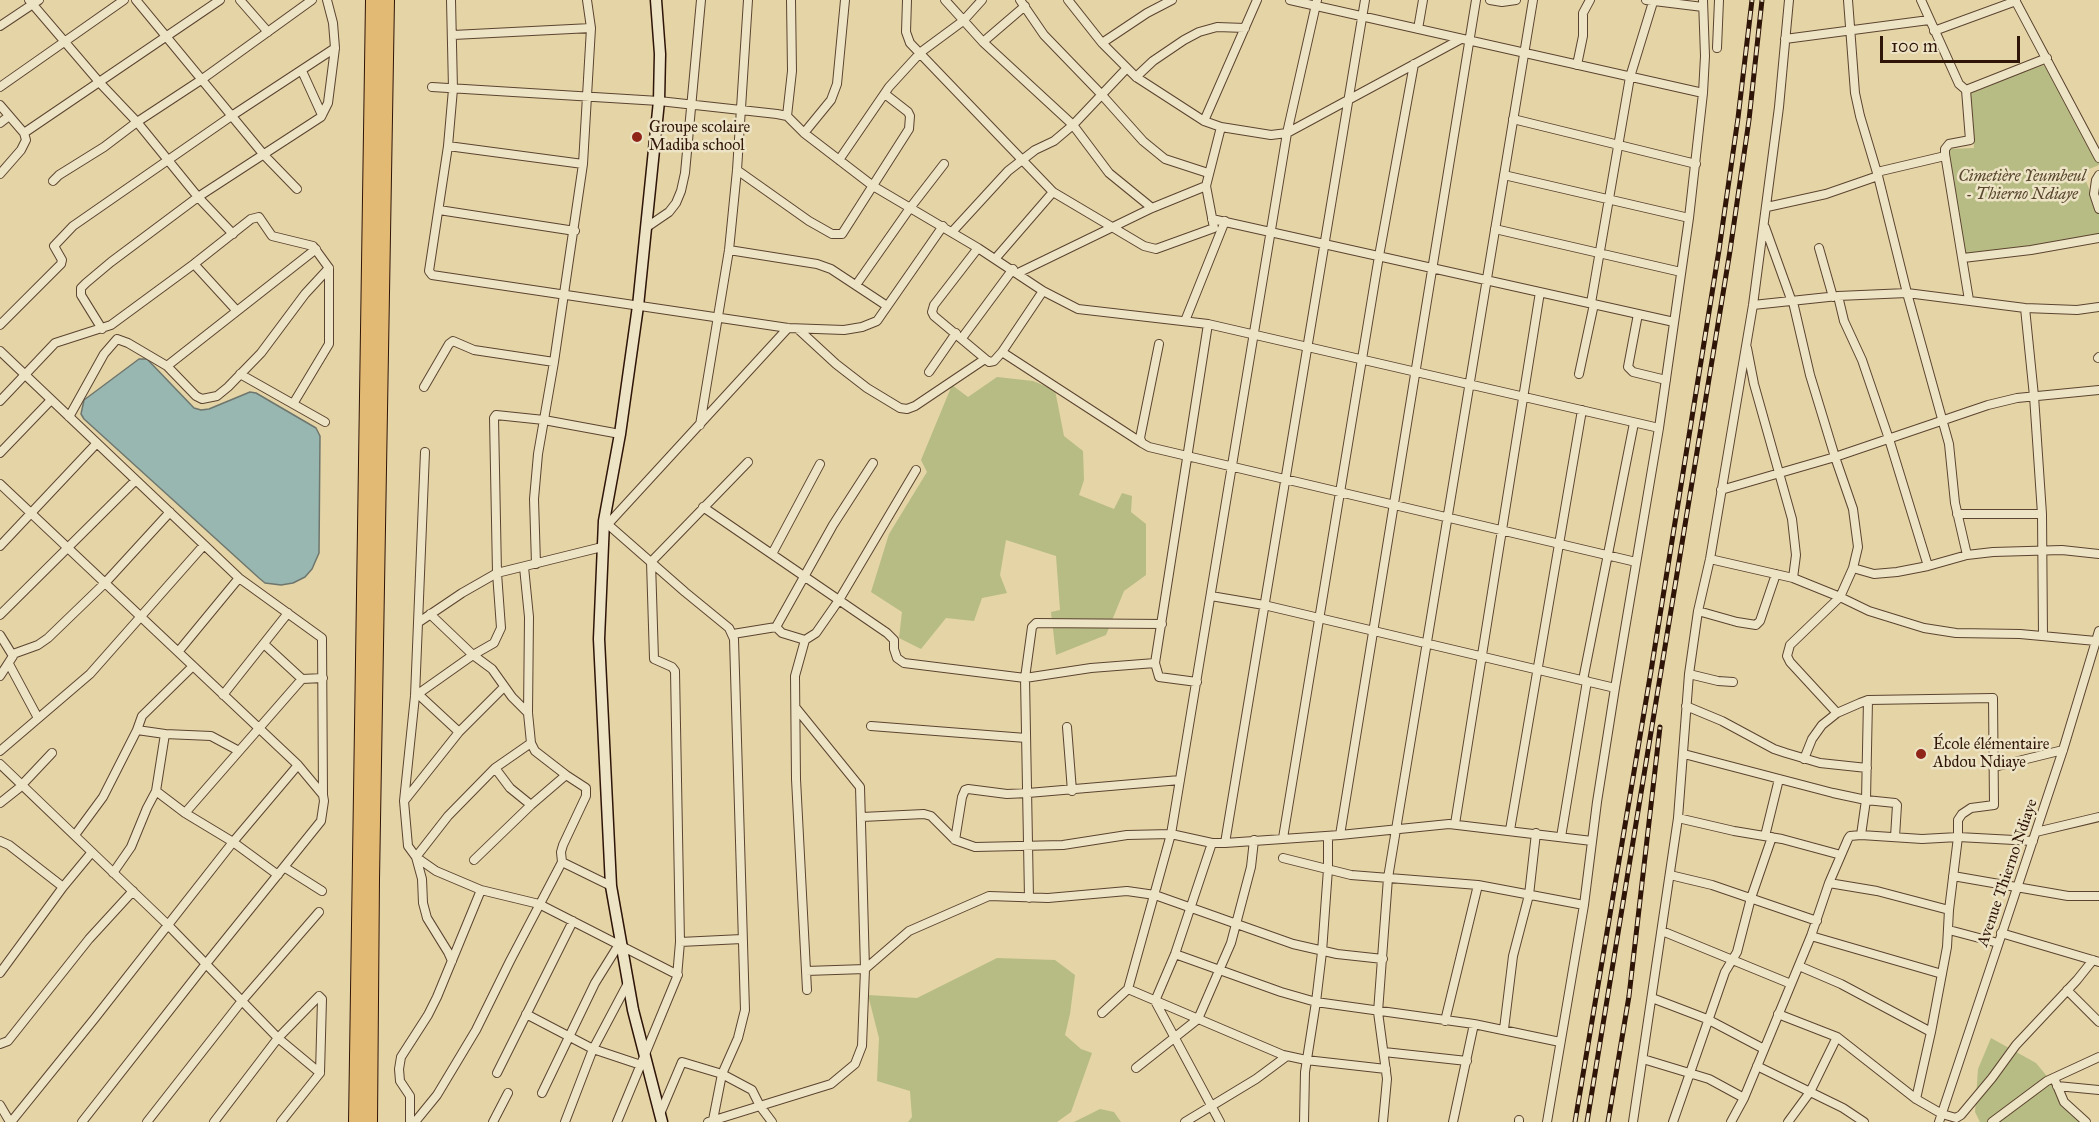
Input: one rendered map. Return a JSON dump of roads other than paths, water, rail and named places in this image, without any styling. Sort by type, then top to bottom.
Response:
[{"type":"highway","points":[[356,1122],[373,0]]},
{"type":"highway","points":[[370,1122],[387,0]]},
{"type":"street","points":[[0,87],[124,0]]},
{"type":"street","points":[[136,0],[264,154],[297,189]]},
{"type":"street","points":[[24,133],[220,0]]},
{"type":"street","points":[[240,0],[268,32]]},
{"type":"street","points":[[52,181],[201,80],[312,0]]},
{"type":"street","points":[[102,329],[81,296],[81,288],[111,262],[198,197],[322,115],[328,103],[335,48],[333,23],[327,0]]},
{"type":"street","points":[[451,0],[453,89],[448,146],[429,271],[432,275],[788,328],[844,330],[878,321],[943,226]]},
{"type":"street","points":[[536,564],[534,499],[538,454],[575,231],[583,164],[591,27],[587,0]]},
{"type":"street","points":[[656,0],[660,54],[647,227],[638,306],[602,547],[599,639],[611,886],[619,946],[642,1062],[661,1119]]},
{"type":"street","points":[[647,227],[669,212],[681,191],[685,173],[701,0]]},
{"type":"street","points":[[700,425],[729,250],[742,109],[748,0]]},
{"type":"street","points":[[787,116],[792,71],[791,0]]},
{"type":"street","points":[[804,133],[831,100],[837,84],[845,0]]},
{"type":"street","points":[[907,0],[906,32],[910,43],[1053,192],[1144,246],[1156,249],[1214,228],[1206,186],[1221,127]]},
{"type":"street","points":[[945,0],[983,42],[1072,125],[1109,173],[1152,208]]},
{"type":"street","points":[[839,160],[885,94],[921,52],[963,21],[982,0]]},
{"type":"street","points":[[1068,0],[1102,43],[1126,69],[1136,76],[1204,121],[1221,127],[1271,135],[1287,133],[1414,64],[1465,40]]},
{"type":"street","points":[[1102,43],[1147,13],[1172,0]]},
{"type":"street","points":[[1204,121],[1257,0]]},
{"type":"street","points":[[1290,0],[1316,3],[1465,40],[1703,93]]},
{"type":"street","points":[[1225,843],[1365,0]]},
{"type":"street","points":[[1418,29],[1423,0]]},
{"type":"street","points":[[1340,835],[1432,268],[1465,40],[1476,0]]},
{"type":"street","points":[[1490,0],[1502,2],[1516,0]]},
{"type":"street","points":[[1383,1122],[1387,1093],[1386,1069],[1378,1012],[1388,878],[1533,0]]},
{"type":"street","points":[[1577,65],[1583,36],[1582,13],[1590,0]]},
{"type":"street","points":[[1717,48],[1719,0]]},
{"type":"street","points":[[1633,1122],[1678,818],[1689,674],[1698,611],[1710,558],[1753,305],[1767,207],[1789,0]]},
{"type":"street","points":[[1848,0],[1855,93],[1950,450],[1957,514],[1967,555]]},
{"type":"street","points":[[1921,0],[1959,84],[1966,90],[1970,140],[1949,144],[1945,149],[1969,300]]},
{"type":"street","points":[[1934,31],[2015,0],[2099,158]]},
{"type":"street","points":[[0,26],[34,1],[100,83],[137,122],[198,197],[233,234]]},
{"type":"street","points":[[1547,1122],[1584,905],[1615,688],[1659,428],[1689,218],[1703,93],[1705,56],[1703,4],[1649,1],[1630,77],[1593,304],[1579,374]]},
{"type":"street","points":[[983,42],[1022,3],[1044,35],[1143,141],[1173,163],[1208,173]]},
{"type":"street","points":[[1102,1013],[1128,989],[1172,834],[1287,133],[1316,3]]},
{"type":"street","points":[[1785,39],[1929,20]]},
{"type":"street","points":[[453,35],[591,27]]},
{"type":"street","points":[[1136,76],[1153,61],[1199,32],[1217,27],[1245,28]]},
{"type":"street","points":[[0,325],[61,264],[62,260],[54,248],[65,233],[233,115],[335,48]]},
{"type":"street","points":[[1966,90],[2047,58]]},
{"type":"street","points":[[1283,838],[1379,256],[1414,64]]},
{"type":"street","points":[[952,232],[1008,171],[1022,158],[1054,141],[1126,69]]},
{"type":"street","points":[[302,71],[322,115]]},
{"type":"street","points":[[432,87],[588,98],[658,100],[787,116],[804,133],[873,186],[1016,271],[1043,291],[1078,309],[1208,324],[1659,428]]},
{"type":"street","points":[[737,170],[809,221],[838,235],[842,234],[904,138],[910,123],[908,112],[885,94]]},
{"type":"street","points":[[0,105],[24,133],[26,140],[0,174]]},
{"type":"street","points":[[0,123],[9,116]]},
{"type":"street","points":[[1513,119],[1696,164]]},
{"type":"street","points":[[448,146],[583,164]]},
{"type":"street","points":[[1767,207],[1826,194],[1877,174],[1946,156]]},
{"type":"street","points":[[856,285],[944,164]]},
{"type":"street","points":[[1504,175],[1689,218]]},
{"type":"street","points":[[2098,178],[2094,194],[2099,209]]},
{"type":"street","points":[[929,372],[1016,271],[1152,208],[1206,186]]},
{"type":"street","points":[[995,259],[1053,192]]},
{"type":"street","points":[[439,210],[575,231]]},
{"type":"street","points":[[0,401],[55,344],[111,325],[251,219],[259,217],[272,236],[313,246],[329,268],[329,344],[293,404]]},
{"type":"street","points":[[1212,219],[1674,322]]},
{"type":"street","points":[[1185,321],[1225,222]]},
{"type":"street","points":[[1764,225],[1793,302],[1810,375],[1856,522],[1858,547],[1853,568],[1840,597],[1790,645],[1787,654],[1790,662],[1836,713]]},
{"type":"street","points":[[1495,229],[1681,272]]},
{"type":"street","points":[[1963,258],[2031,250],[2099,238]]},
{"type":"street","points":[[978,248],[932,308],[934,316],[989,362],[994,361],[1002,352],[1043,291]]},
{"type":"street","points":[[1819,248],[1844,321],[1862,360],[1928,566]]},
{"type":"street","points":[[167,366],[316,249]]},
{"type":"street","points":[[729,250],[817,264],[831,269],[887,306]]},
{"type":"street","points":[[194,264],[237,311]]},
{"type":"street","points":[[111,325],[117,339],[167,366],[196,396],[202,399],[217,396],[261,353],[305,294],[329,268]]},
{"type":"street","points":[[1455,824],[1540,292]]},
{"type":"street","points":[[1753,305],[1907,293],[2025,308],[2077,310],[2099,307]]},
{"type":"street","points":[[2025,308],[2042,514],[2043,636]]},
{"type":"street","points":[[1638,314],[1628,364],[1629,370],[1665,380]]},
{"type":"street","points":[[1197,682],[1158,677],[1155,663],[1208,324]]},
{"type":"street","points":[[606,523],[700,425],[788,328]]},
{"type":"street","points":[[798,329],[859,382],[900,408],[907,409],[915,406],[985,358]]},
{"type":"street","points":[[69,417],[104,354],[117,339]]},
{"type":"street","points":[[424,387],[453,341],[474,351],[554,362]]},
{"type":"street","points":[[1746,341],[1754,384],[1794,530],[1796,555],[1793,578]]},
{"type":"street","points":[[1142,443],[1142,430],[1159,344]]},
{"type":"street","points":[[0,351],[239,578],[322,638],[325,806],[321,821],[82,1122]]},
{"type":"street","points":[[1002,352],[1149,447],[1636,562]]},
{"type":"street","points":[[240,374],[325,422]]},
{"type":"street","points":[[1721,490],[1835,457],[2005,400],[2099,390]]},
{"type":"street","points":[[0,453],[51,400]]},
{"type":"street","points":[[1510,830],[1582,410]]},
{"type":"street","points":[[416,695],[494,643],[501,628],[497,573],[494,418],[499,414],[620,434]]},
{"type":"street","points":[[1561,837],[1607,555],[1634,423]]},
{"type":"street","points":[[0,546],[97,443]]},
{"type":"street","points":[[425,452],[416,695],[404,801],[408,846],[416,856],[436,871],[481,890],[539,904],[678,975]]},
{"type":"street","points":[[617,1122],[678,975],[680,942],[675,671],[672,666],[654,658],[651,562],[748,462]]},
{"type":"street","points":[[776,627],[776,622],[833,525],[873,463]]},
{"type":"street","points":[[772,554],[820,464]]},
{"type":"street","points":[[807,990],[796,779],[795,676],[805,640],[816,633],[839,600],[916,470]]},
{"type":"street","points":[[0,615],[136,480]]},
{"type":"street","points":[[0,484],[298,765],[324,795]]},
{"type":"street","points":[[703,507],[887,633],[894,640],[897,658],[904,663],[1025,678],[1091,668],[1155,663]]},
{"type":"street","points":[[12,654],[38,645],[48,638],[105,583],[170,512]]},
{"type":"street","points":[[1957,514],[2042,514]]},
{"type":"street","points":[[606,523],[733,634],[745,1010],[744,1023],[722,1074],[711,1121]]},
{"type":"street","points":[[0,751],[90,674],[204,544]]},
{"type":"street","points":[[419,622],[497,573],[602,547]]},
{"type":"street","points":[[1853,568],[1874,574],[1897,572],[1967,555],[1993,552],[2077,551],[2099,554]]},
{"type":"street","points":[[1710,558],[1793,578],[1869,611],[1924,628],[1956,633],[2096,640]]},
{"type":"street","points":[[415,1122],[437,1095],[476,1030],[562,862],[563,845],[587,792],[586,788],[566,776],[535,751],[531,743],[528,713],[529,617],[524,567]]},
{"type":"street","points":[[1698,611],[1756,625],[1760,621],[1776,574]]},
{"type":"street","points":[[178,652],[239,578]]},
{"type":"street","points":[[1211,596],[1264,605],[1615,688]]},
{"type":"street","points":[[223,694],[288,613]]},
{"type":"street","points":[[430,614],[473,655],[492,669],[512,698],[528,713]]},
{"type":"street","points":[[1029,898],[1025,678],[1032,627],[1036,623],[1162,624]]},
{"type":"street","points":[[733,634],[776,627]]},
{"type":"street","points":[[776,627],[782,633],[805,640]]},
{"type":"street","name":"Avenue Thierno Ndiaye","points":[[1940,1118],[2096,651],[2099,631]]},
{"type":"street","points":[[0,635],[12,654],[9,664],[0,676]]},
{"type":"street","points":[[264,644],[302,679],[322,678]]},
{"type":"street","points":[[9,664],[38,718]]},
{"type":"street","points":[[75,835],[104,797],[142,716],[193,666]]},
{"type":"street","points":[[1689,674],[1733,682]]},
{"type":"street","points":[[185,813],[302,679]]},
{"type":"street","points":[[404,801],[459,732],[504,687]]},
{"type":"street","points":[[416,695],[459,732]]},
{"type":"street","points":[[1804,759],[1816,732],[1836,713],[1868,700],[1993,698],[1994,805],[1971,808],[1958,820],[1949,930],[1931,1032],[1916,1099]]},
{"type":"street","points":[[1861,835],[1866,800],[1868,700]]},
{"type":"street","points":[[1686,706],[1722,721],[1774,749],[1833,765],[1867,768]]},
{"type":"street","points":[[711,1121],[831,1084],[855,1064],[862,1046],[865,969],[860,787],[796,708]]},
{"type":"street","points":[[872,726],[1026,738]]},
{"type":"street","points":[[1067,727],[1072,791]]},
{"type":"street","points":[[137,730],[165,734],[211,735],[239,751]]},
{"type":"street","points":[[113,873],[132,847],[156,791],[165,734]]},
{"type":"street","points":[[416,856],[448,816],[495,768],[531,743]]},
{"type":"street","points":[[1994,767],[2063,750]]},
{"type":"street","points":[[0,803],[19,788],[51,753]]},
{"type":"street","points":[[1684,754],[1866,800],[1897,805],[1894,837]]},
{"type":"street","points":[[0,764],[168,925],[278,1038],[320,1073]]},
{"type":"street","points":[[0,1105],[10,1122],[232,842],[298,765]]},
{"type":"street","points":[[495,768],[510,788],[531,805]]},
{"type":"street","points":[[474,860],[531,805],[566,776]]},
{"type":"street","points":[[1673,1122],[1725,972],[1737,952],[1768,837],[1779,779]]},
{"type":"street","points":[[955,840],[965,790],[1028,794],[1180,780]]},
{"type":"street","points":[[156,791],[278,875]]},
{"type":"street","points":[[862,817],[924,814],[931,816],[955,840],[975,847],[1077,844],[1127,835],[1172,834],[1212,843],[1225,843],[1455,824],[1592,841]]},
{"type":"street","points":[[2036,832],[2099,817]]},
{"type":"street","points":[[1678,818],[1841,855]]},
{"type":"street","points":[[1504,1029],[1512,956],[1529,895],[1536,833]]},
{"type":"street","points":[[1304,1122],[1306,1060],[1322,952],[1328,836]]},
{"type":"street","points":[[1731,1122],[1744,1098],[1799,966],[1829,883],[1850,836],[1922,839],[1958,837],[2033,841]]},
{"type":"street","points":[[1136,1068],[1198,1020],[1221,969],[1237,923],[1251,867],[1254,840]]},
{"type":"street","points":[[0,841],[9,844],[63,887]]},
{"type":"street","points":[[1155,1001],[1176,954],[1212,843]]},
{"type":"street","points":[[0,973],[63,887],[92,852]]},
{"type":"street","points":[[416,856],[422,879],[423,903],[427,918],[452,961]]},
{"type":"street","points":[[1283,858],[1351,875],[1478,885],[1584,905]]},
{"type":"street","points":[[562,862],[611,886]]},
{"type":"street","points":[[284,867],[322,891]]},
{"type":"street","points":[[1670,875],[1712,885],[1817,921]]},
{"type":"street","points":[[1953,876],[2068,896],[2099,896]]},
{"type":"street","points":[[1829,883],[1877,891],[1949,910]]},
{"type":"street","points":[[1445,1021],[1478,885]]},
{"type":"street","points":[[410,1122],[410,1096],[400,1081],[401,1057],[428,1015],[481,890]]},
{"type":"street","points":[[0,1044],[8,1041],[89,939],[133,891]]},
{"type":"street","points":[[806,971],[865,969],[909,931],[989,896],[1029,898],[1127,891],[1155,895],[1322,952],[1383,959]]},
{"type":"street","points":[[147,1122],[242,1002],[319,912]]},
{"type":"street","points":[[497,1073],[573,921]]},
{"type":"street","points":[[1949,930],[1998,943]]},
{"type":"street","points":[[1662,931],[1732,962],[1791,984]]},
{"type":"street","points":[[1778,1014],[1837,1037],[1940,1118],[1959,1118],[2016,1045],[2097,961],[2001,933]]},
{"type":"street","points":[[1811,936],[1942,974]]},
{"type":"street","points":[[680,942],[742,939]]},
{"type":"street","points":[[542,1093],[595,983],[619,946]]},
{"type":"street","points":[[1176,954],[1262,986],[1316,1002],[1474,1024],[1560,1042]]},
{"type":"street","points":[[1799,966],[1842,984],[1931,1032]]},
{"type":"street","points":[[565,1122],[593,1049],[628,983]]},
{"type":"street","points":[[1128,989],[1287,1056],[1386,1069]]},
{"type":"street","points":[[2067,990],[2099,1022]]},
{"type":"street","points":[[214,1122],[278,1038],[319,996],[321,997],[320,1073],[281,1122]]},
{"type":"street","points":[[1652,998],[1707,1020],[1764,1049]]},
{"type":"street","points":[[1155,1001],[1220,1122]]},
{"type":"street","points":[[526,1014],[593,1049],[642,1062]]},
{"type":"street","points":[[1453,1122],[1474,1024]]},
{"type":"street","points":[[1788,1122],[1810,1092],[1837,1037]]},
{"type":"street","points":[[1384,1052],[1467,1061]]},
{"type":"street","points":[[1185,1122],[1256,1079],[1287,1056]]},
{"type":"street","points":[[1992,1122],[2034,1090],[2056,1082],[2099,1056]]},
{"type":"street","points":[[1643,1059],[1721,1083],[1744,1098]]},
{"type":"street","points":[[661,1119],[681,1062],[722,1074],[752,1090],[772,1122]]},
{"type":"street","points":[[1756,1066],[1843,1108],[1863,1121]]},
{"type":"street","points":[[2056,1082],[2099,1090]]},
{"type":"street","points":[[2056,1082],[2064,1102],[2086,1122]]},
{"type":"street","points":[[493,1122],[508,1093]]},
{"type":"water","points":[[139,359],[147,359],[194,408],[209,409],[250,392],[256,393],[316,428],[320,436],[319,553],[312,569],[305,577],[293,583],[281,585],[265,583],[84,419],[81,414],[84,400]]},
{"type":"railway","points":[[1575,1122],[1719,250],[1752,0]]},
{"type":"railway","points":[[1587,1122],[1730,251],[1749,120],[1762,0]]},
{"type":"railway","points":[[1608,1122],[1629,996],[1660,727]]},
{"type":"place","name":"Groupe scolaire Madiba school","points":[[637,137]]},
{"type":"place","name":"École élémentaire Abdou Ndiaye","points":[[1921,754]]},
{"type":"park label","name":"Cimetière Yeumbeul - Thierno Ndiaye","points":[[2022,186]]}]
